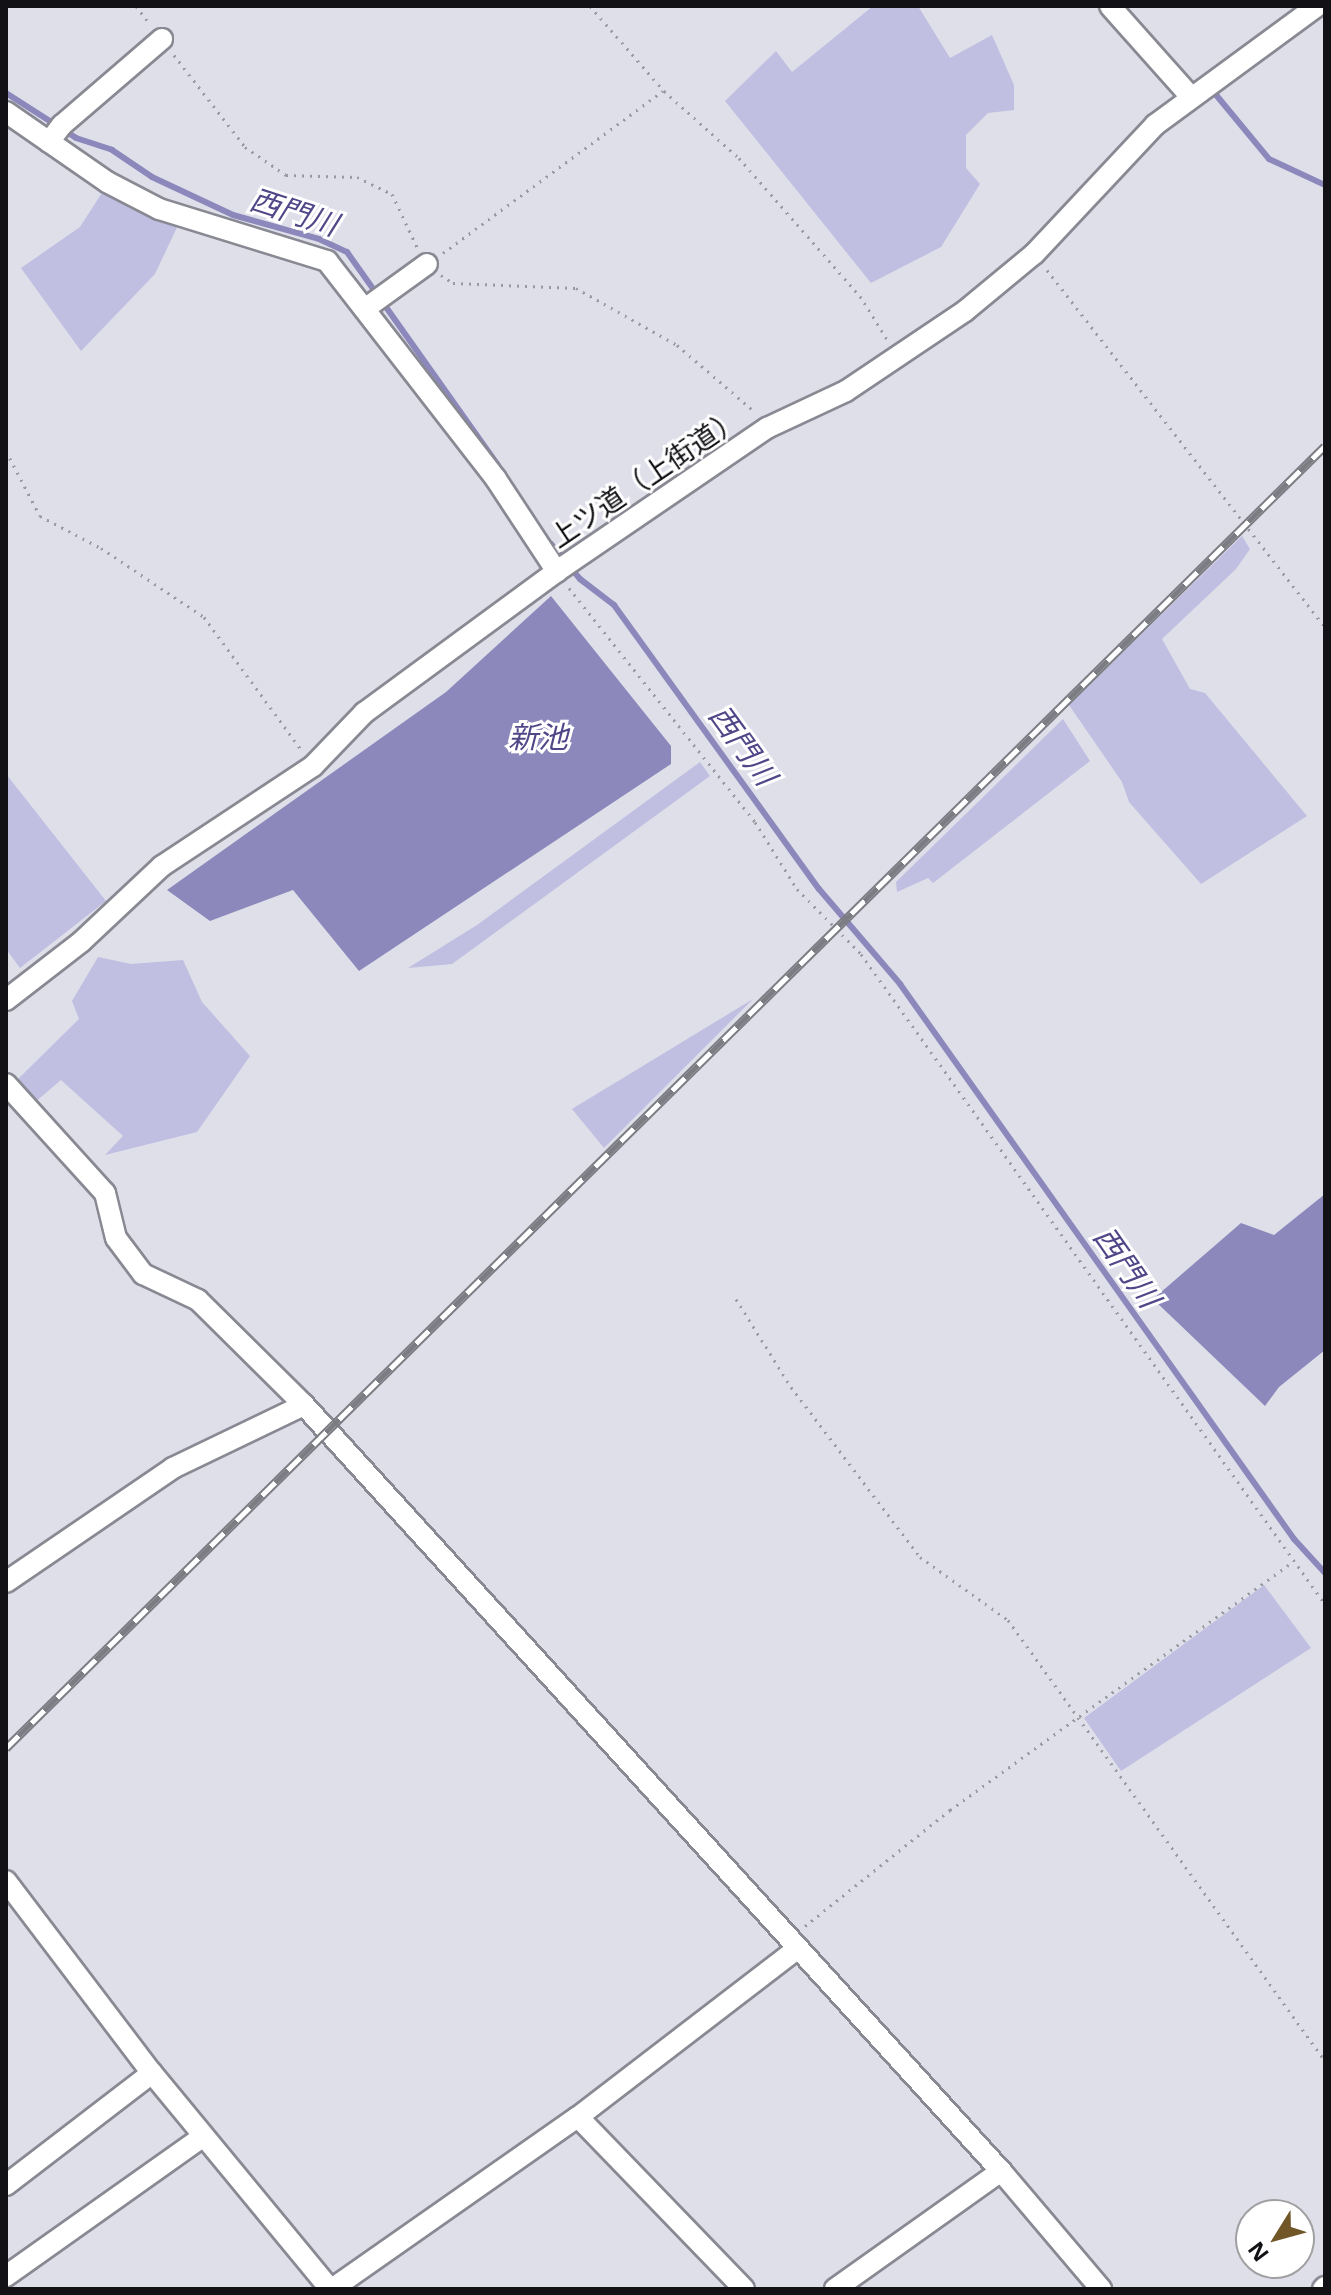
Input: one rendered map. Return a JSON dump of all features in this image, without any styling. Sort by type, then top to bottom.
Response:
[{"type":"street","points":[[1110,6],[1191,97]]},
{"type":"street","name":"上ツ道（上街道）","points":[[6,1000],[81,942],[162,866],[313,766],[364,713],[564,566],[767,428],[846,391],[965,311],[1034,254],[1155,125],[1317,6]]},
{"type":"street","points":[[55,134],[162,39]]},
{"type":"street","points":[[6,112],[55,134],[159,209],[327,261],[375,302],[496,479],[564,566]]},
{"type":"street","points":[[375,302],[427,264]]},
{"type":"street","points":[[6,1084],[105,1193],[116,1238],[143,1274],[198,1300],[304,1405],[792,1945],[1001,2171],[1101,2289]]},
{"type":"street","points":[[6,1582],[173,1468],[304,1405]]},
{"type":"street","points":[[8,1890],[152,2073],[331,2289],[578,2117],[792,1945]]},
{"type":"street","points":[[6,2185],[152,2073]]},
{"type":"street","points":[[578,2117],[744,2289]]},
{"type":"street","points":[[6,2276],[204,2136]]},
{"type":"street","points":[[835,2289],[1001,2171]]},
{"type":"path","points":[[136,6],[245,147],[286,175],[357,177],[392,194],[427,264],[453,283],[576,288],[677,345],[754,411],[767,428]]},
{"type":"path","points":[[590,6],[664,91],[739,158],[860,296],[898,356]]},
{"type":"path","points":[[427,264],[664,91]]},
{"type":"path","points":[[1034,254],[1325,627]]},
{"type":"path","points":[[6,451],[40,516],[101,548],[204,617],[313,766]]},
{"type":"path","points":[[564,566],[755,822],[797,889],[861,954],[1325,1604]]},
{"type":"path","points":[[736,1299],[791,1387],[920,1557],[1008,1620],[1076,1720],[1325,2061]]},
{"type":"path","points":[[792,1945],[950,1810],[1293,1562]]},
{"type":"shaded area","points":[[873,6],[918,6],[950,58],[992,35],[1014,85],[1014,110],[988,113],[966,135],[966,168],[980,184],[941,247],[871,283],[725,101],[776,51],[792,72]]},
{"type":"shaded area","points":[[107,185],[180,221],[155,274],[81,351],[21,268],[80,227]]},
{"type":"shaded area","points":[[1242,536],[1250,549],[1236,569],[1162,639],[1190,689],[1205,693],[1307,816],[1201,884],[1129,802],[1122,782],[1069,705]]},
{"type":"shaded area","points":[[1063,719],[1090,761],[933,883],[928,878],[897,892],[896,882]]},
{"type":"shaded area","points":[[700,762],[710,776],[452,964],[408,968],[477,925]]},
{"type":"shaded area","points":[[6,774],[106,901],[20,968],[6,949]]},
{"type":"shaded area","points":[[98,957],[131,964],[183,960],[202,1002],[250,1056],[197,1132],[105,1155],[123,1136],[61,1080],[34,1103],[15,1082],[79,1019],[72,1001]]},
{"type":"shaded area","points":[[753,999],[604,1148],[572,1109]]},
{"type":"shaded area","points":[[1264,1585],[1311,1648],[1121,1771],[1084,1718]]},
{"type":"water","name":"新池","points":[[551,596],[671,746],[671,764],[359,971],[293,890],[210,921],[167,890],[446,692]]},
{"type":"water","points":[[1325,1194],[1325,1350],[1279,1387],[1265,1406],[1153,1299],[1241,1223],[1274,1235]]},
{"type":"waterway","points":[[1212,90],[1269,159],[1325,185]]},
{"type":"waterway","name":"西門川","points":[[6,93],[76,138],[112,150],[152,177],[233,215],[319,239],[347,252],[498,465]]},
{"type":"waterway","name":"西門川","points":[[551,544],[580,579],[614,605],[819,889],[900,984],[1294,1539],[1325,1573]]},
{"type":"railway","points":[[6,1748],[1325,446]]}]
